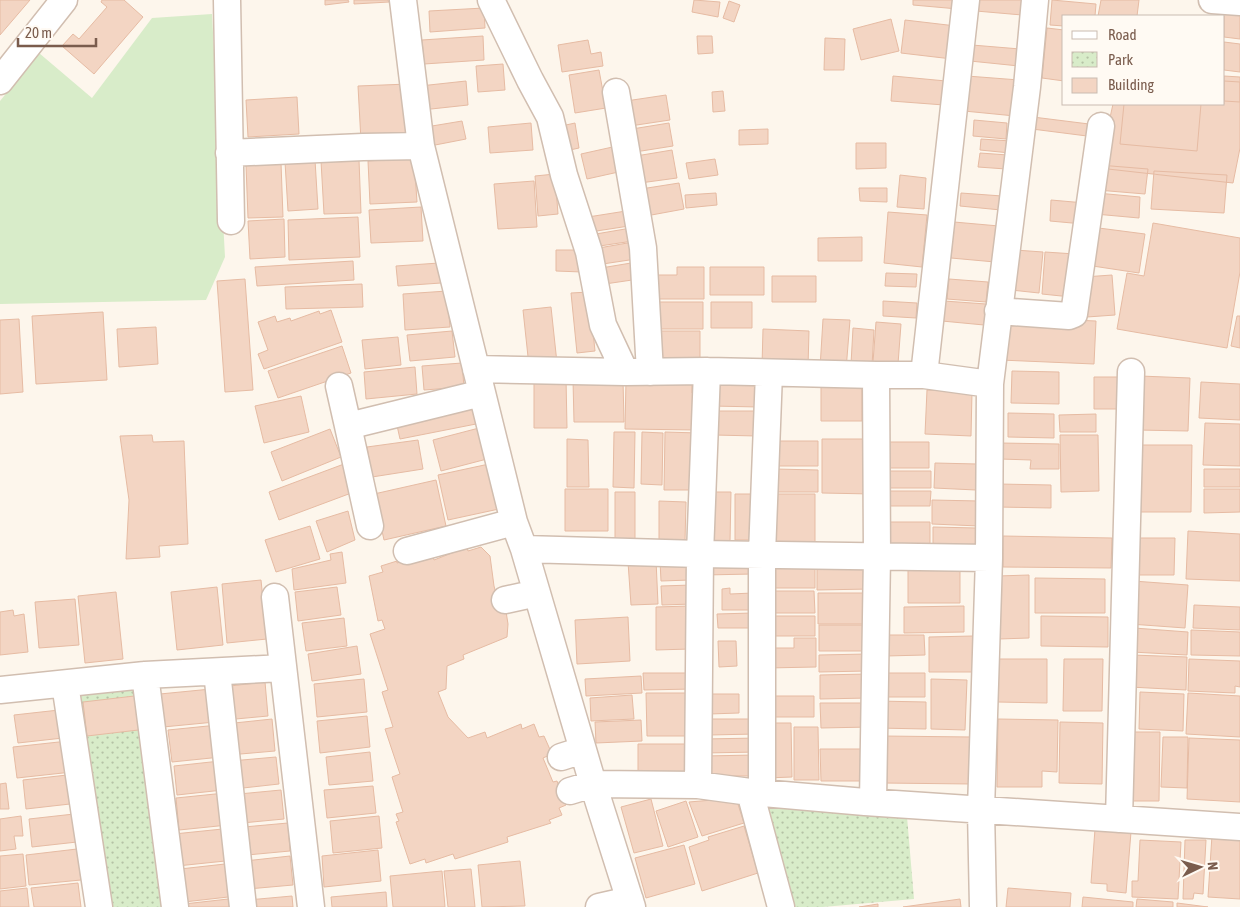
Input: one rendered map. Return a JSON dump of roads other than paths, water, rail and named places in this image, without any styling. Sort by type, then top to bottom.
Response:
[{"type":"street","points":[[0,80],[64,0]]},
{"type":"street","points":[[227,0],[231,221]]},
{"type":"street","points":[[403,0],[420,146],[514,522],[537,593],[572,754],[582,788],[631,904],[599,907]]},
{"type":"street","points":[[491,0],[550,117],[564,175],[589,252],[603,325],[637,372]]},
{"type":"street","points":[[924,375],[966,0]]},
{"type":"street","points":[[982,907],[981,810],[989,558],[990,384],[1035,0]]},
{"type":"street","points":[[1212,0],[1240,2]]},
{"type":"street","points":[[616,92],[643,248],[637,372]]},
{"type":"street","points":[[998,311],[1069,316],[1074,314],[1101,126]]},
{"type":"street","points":[[229,153],[420,146]]},
{"type":"street","points":[[698,786],[700,554],[707,371]]},
{"type":"street","points":[[348,426],[479,381],[637,372],[707,371],[876,376],[924,375],[990,384]]},
{"type":"street","points":[[1119,819],[1131,372]]},
{"type":"street","points":[[769,373],[756,793],[780,907]]},
{"type":"street","points":[[873,802],[877,556],[876,376]]},
{"type":"street","points":[[339,386],[370,526]]},
{"type":"street","points":[[407,551],[514,522]]},
{"type":"street","points":[[524,549],[700,554],[989,558]]},
{"type":"street","points":[[506,600],[537,593]]},
{"type":"street","points":[[275,597],[311,907]]},
{"type":"street","points":[[0,690],[145,675],[283,668]]},
{"type":"street","points":[[217,672],[243,907]]},
{"type":"street","points":[[145,675],[175,907]]},
{"type":"street","points":[[65,684],[99,907]]},
{"type":"street","points":[[582,788],[698,786],[756,793],[873,802],[1240,827]]}]
